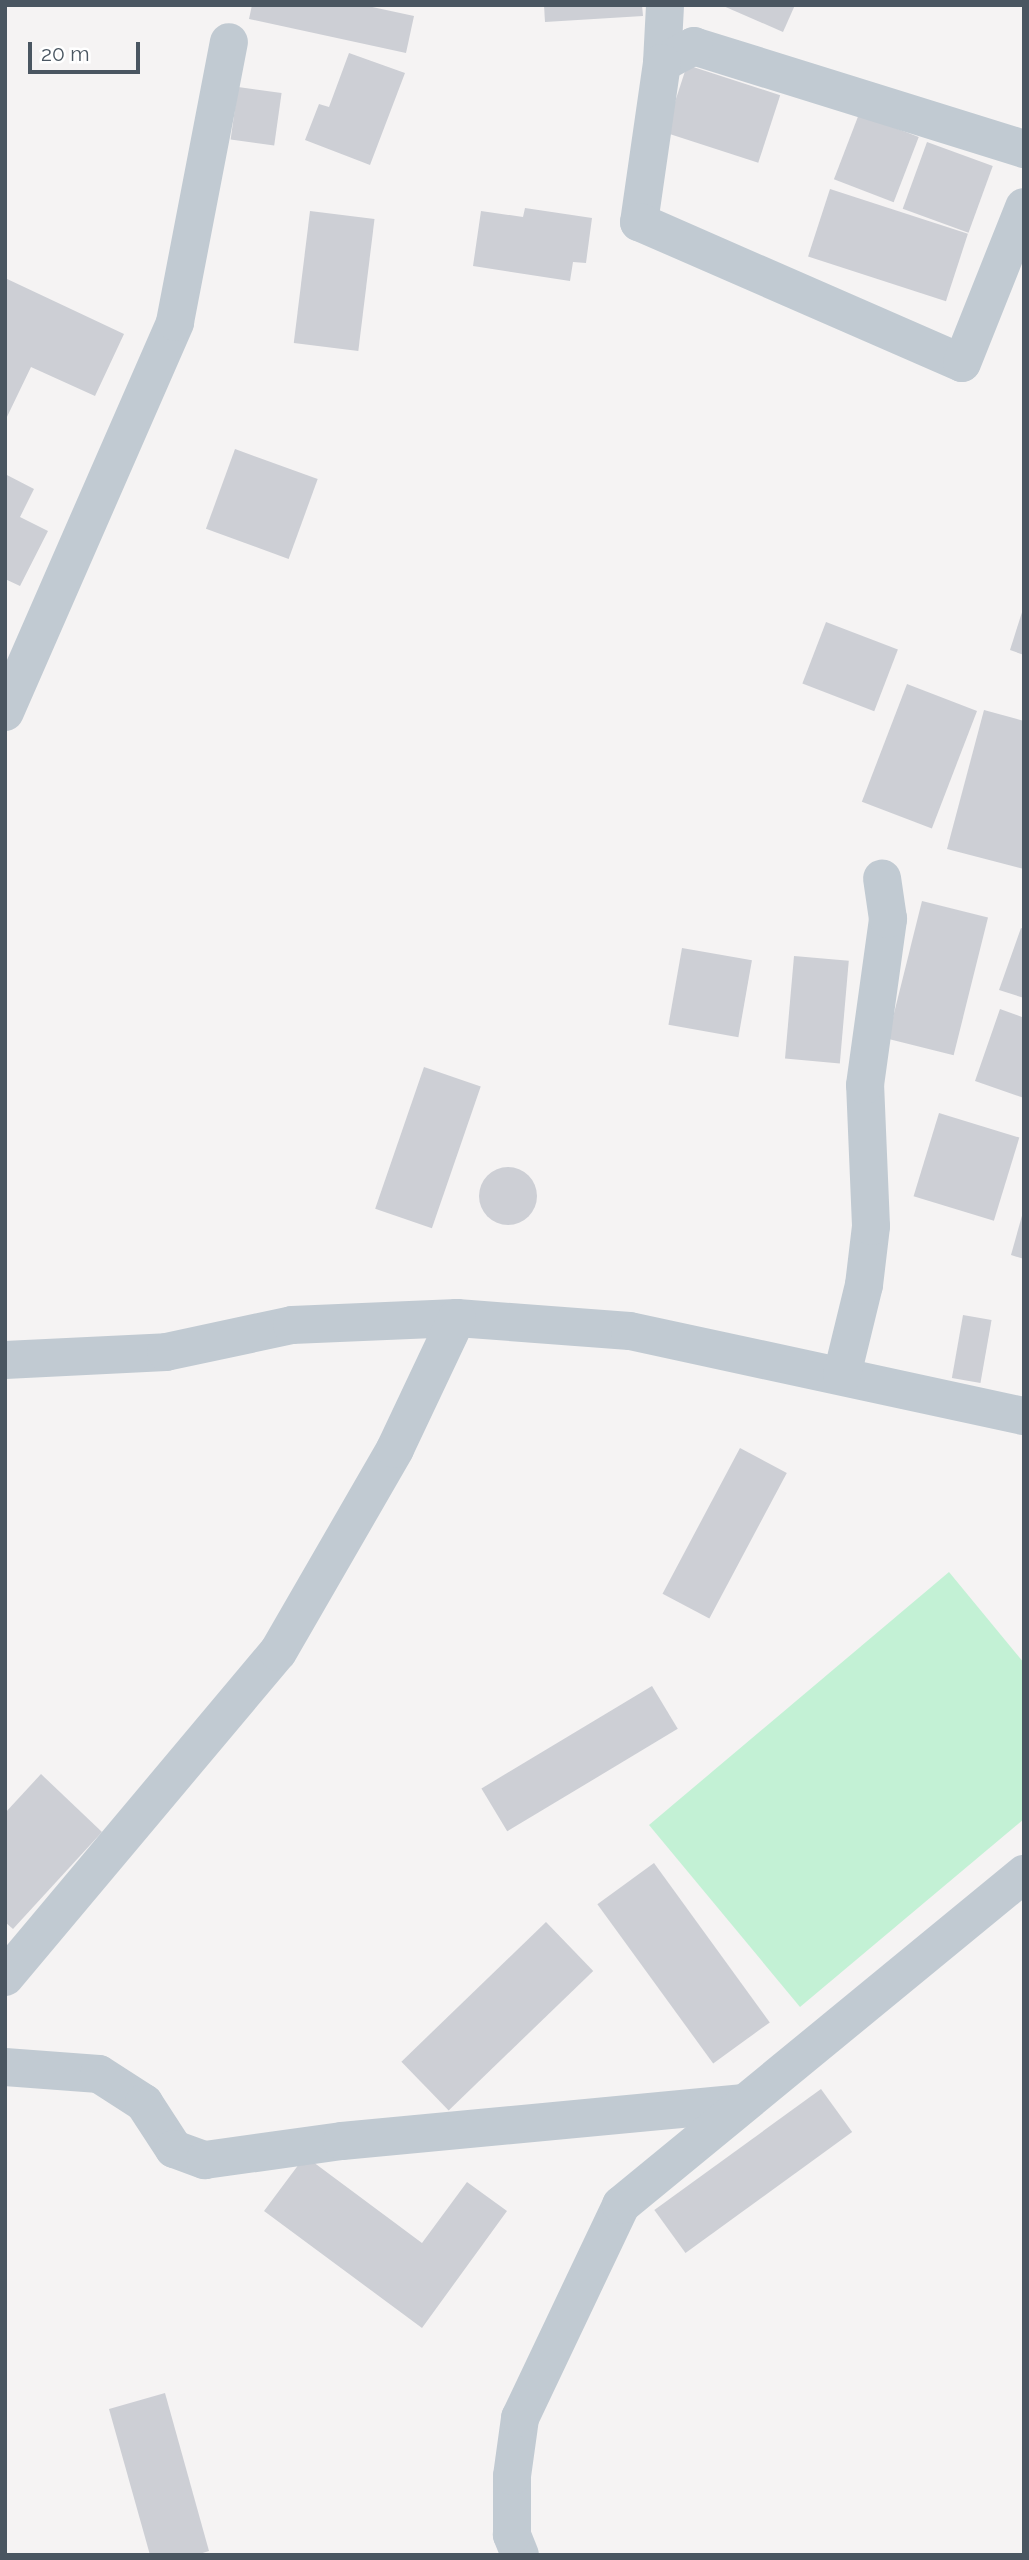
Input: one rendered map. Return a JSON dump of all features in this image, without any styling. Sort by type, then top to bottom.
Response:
[{"type":"street","points":[[666,5],[662,63],[639,222],[962,363],[1024,207]]},
{"type":"street","points":[[5,712],[175,322],[229,42]]},
{"type":"street","points":[[662,63],[694,46],[1024,149]]},
{"type":"street","points":[[842,1375],[864,1285],[871,1226],[865,1085],[888,919],[882,878]]},
{"type":"street","points":[[5,1977],[278,1652],[395,1449],[457,1318]]},
{"type":"street","points":[[5,1360],[166,1352],[292,1325],[457,1318],[630,1331],[1024,1416]]},
{"type":"street","points":[[520,2555],[512,2535],[512,2476],[520,2418],[621,2205],[1024,1874]]},
{"type":"street","points":[[5,2067],[99,2074],[144,2103],[174,2149],[205,2160],[744,2103]]},
{"type":"green space","points":[[949,1572],[1024,1663],[1024,1819],[800,2007],[649,1825]]},
{"type":"building","points":[[252,5],[363,5],[414,16],[406,53],[249,19]]},
{"type":"building","points":[[544,5],[642,5],[643,16],[545,22]]},
{"type":"building","points":[[721,5],[795,5],[783,32]]},
{"type":"building","points":[[349,53],[405,73],[370,165],[305,140],[319,104],[329,107]]},
{"type":"building","points":[[687,65],[780,95],[758,163],[665,133]]},
{"type":"building","points":[[238,87],[282,93],[274,146],[231,139]]},
{"type":"building","points":[[859,114],[919,137],[894,202],[834,179]]},
{"type":"building","points":[[927,142],[993,166],[968,233],[903,209]]},
{"type":"building","points":[[830,189],[968,234],[946,301],[808,257]]},
{"type":"building","points":[[525,208],[592,218],[586,263],[573,262],[570,281],[473,266],[481,211],[523,217]]},
{"type":"building","points":[[310,211],[375,219],[358,351],[294,343]]},
{"type":"building","points":[[5,278],[124,334],[95,396],[31,367],[5,421]]},
{"type":"building","points":[[235,449],[318,479],[289,559],[206,529]]},
{"type":"building","points":[[5,474],[34,489],[20,517],[48,531],[20,586],[5,579]]},
{"type":"building","points":[[1024,609],[1024,655],[1010,650]]},
{"type":"building","points":[[826,622],[898,650],[874,711],[802,684]]},
{"type":"building","points":[[907,684],[977,711],[932,829],[862,802]]},
{"type":"building","points":[[984,710],[1024,721],[1024,869],[947,849]]},
{"type":"building","points":[[922,901],[988,917],[954,1055],[888,1039]]},
{"type":"building","points":[[1021,928],[1024,929],[1024,998],[999,990]]},
{"type":"building","points":[[682,948],[752,960],[738,1037],[668,1025]]},
{"type":"building","points":[[794,956],[849,961],[840,1063],[785,1059]]},
{"type":"building","points":[[1000,1009],[1022,1017],[1024,1012],[1024,1098],[975,1081]]},
{"type":"building","points":[[424,1067],[481,1087],[432,1228],[375,1209]]},
{"type":"building","points":[[939,1113],[1019,1138],[994,1221],[914,1196]]},
{"type":"building","points":[[508,1167],[519,1169],[532,1180],[537,1196],[535,1207],[524,1220],[508,1225],[497,1223],[484,1212],[479,1196],[481,1185],[492,1172]]},
{"type":"building","points":[[1024,1212],[1024,1259],[1011,1255]]},
{"type":"building","points":[[963,1315],[992,1320],[980,1383],[952,1378]]},
{"type":"building","points":[[740,1448],[787,1473],[709,1619],[663,1594]]},
{"type":"building","points":[[652,1686],[678,1729],[507,1831],[481,1788]]},
{"type":"building","points":[[41,1774],[102,1832],[13,1929],[5,1922],[5,1813]]},
{"type":"building","points":[[654,1863],[770,2022],[713,2064],[597,1904]]},
{"type":"building","points":[[546,1922],[593,1971],[449,2111],[401,2062]]},
{"type":"building","points":[[821,2089],[852,2132],[685,2253],[654,2210]]},
{"type":"building","points":[[305,2156],[422,2243],[467,2182],[507,2211],[422,2328],[264,2211]]},
{"type":"building","points":[[165,2393],[209,2551],[196,2555],[150,2555],[109,2409]]}]
